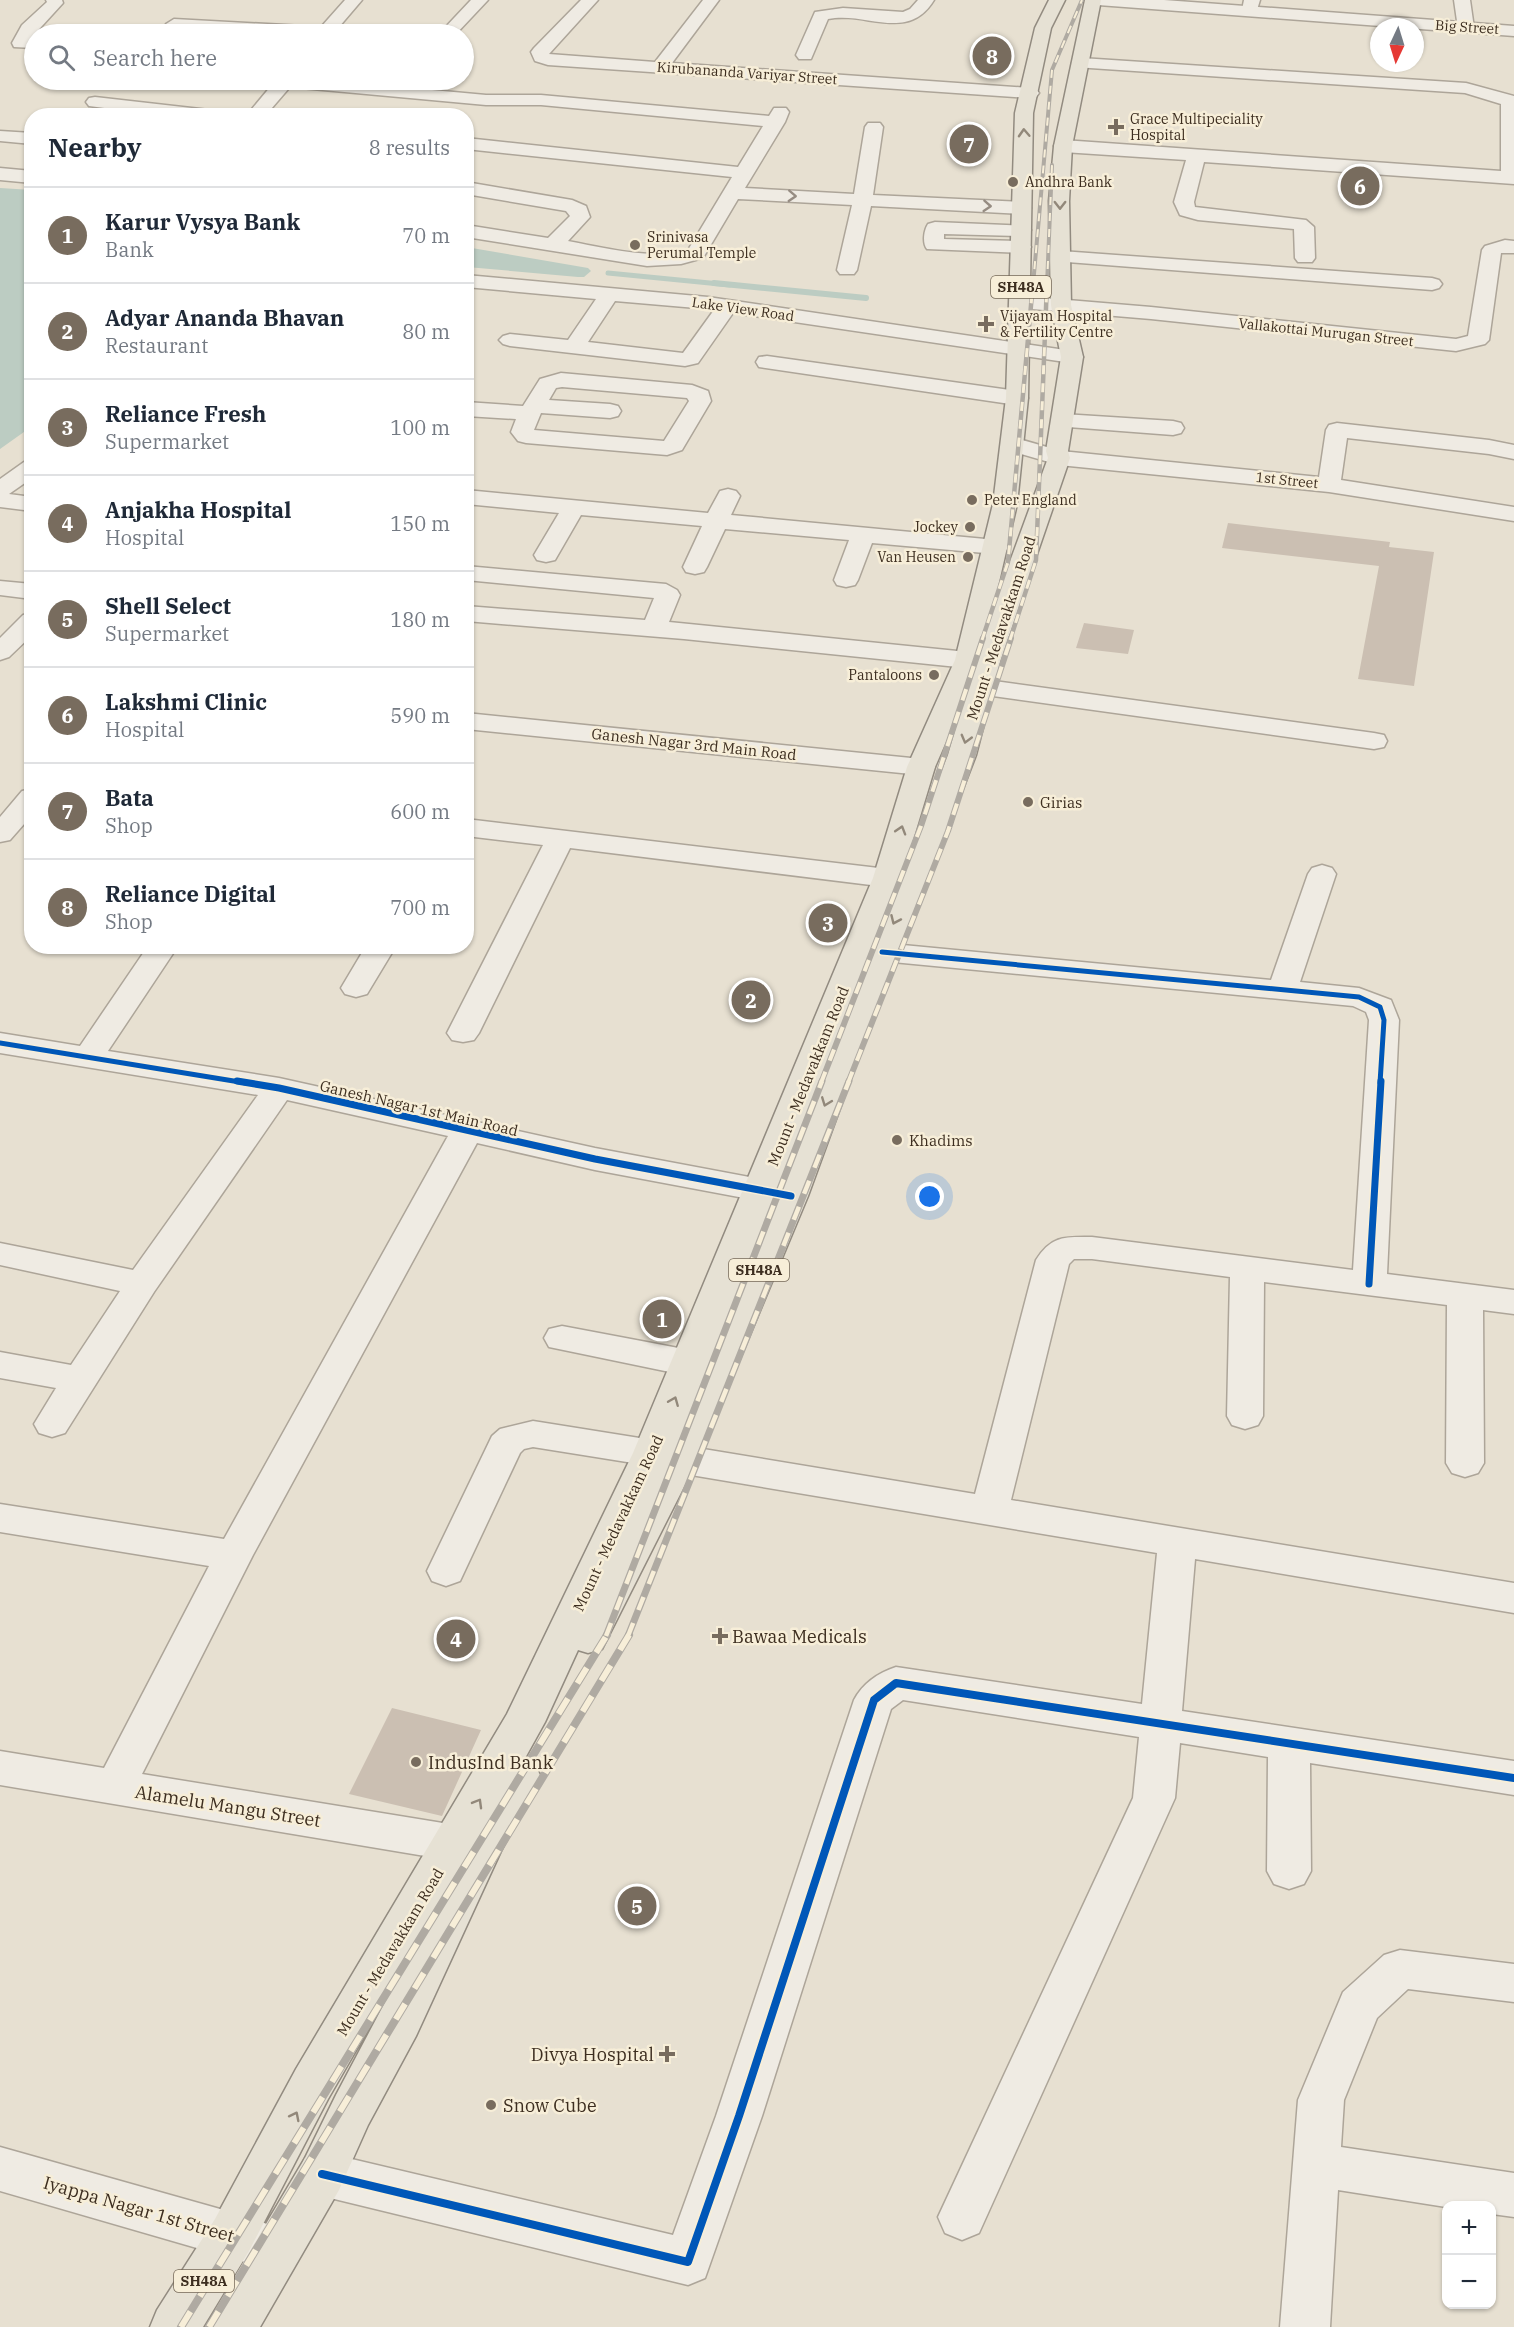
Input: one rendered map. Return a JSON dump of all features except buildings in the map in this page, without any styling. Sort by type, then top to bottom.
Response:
[{"type":"main road","name":"Mount - Medavakkam Road","points":[[233,2327],[321,2174],[352,2109],[400,2022],[665,1456],[776,1193],[914,882],[962,755],[1005,504],[1017,398],[1024,113],[1043,28],[1057,0]]},
{"type":"main road","name":"Mount - Medavakkam Road","points":[[175,2327],[232,2235],[312,2084],[524,1722],[665,1456],[689,1364],[776,1193],[886,878],[921,767],[978,670],[1059,458],[1057,451],[1072,357],[1061,305],[1059,201],[1063,146],[1095,0]]},
{"type":"street","points":[[34,24],[54,3],[54,0]]},
{"type":"street","points":[[333,24],[354,0]]},
{"type":"street","points":[[457,24],[480,0]]},
{"type":"street","name":"Kirubananda Variyar Street","points":[[590,0],[540,52],[541,57],[548,60],[1030,93]]},
{"type":"street","points":[[660,67],[711,0]]},
{"type":"street","points":[[805,55],[821,16],[841,13],[906,17],[917,12],[926,0]]},
{"type":"street","name":"Big Street","points":[[1095,0],[1251,5],[1466,28],[1514,30]]},
{"type":"street","points":[[1462,0],[1466,28]]},
{"type":"street","points":[[173,24],[189,9]]},
{"type":"street","points":[[0,45],[23,36]]},
{"type":"street","points":[[1063,146],[1512,178],[1512,102],[1502,97],[1466,88],[1082,63]]},
{"type":"street","points":[[501,101],[517,84]]},
{"type":"street","points":[[88,108],[108,90]]},
{"type":"street","points":[[262,108],[277,90]]},
{"type":"street","points":[[388,90],[501,101],[541,100],[778,117],[696,254],[644,263],[554,244],[474,232]]},
{"type":"street","points":[[95,102],[148,108]]},
{"type":"street","points":[[847,270],[863,200],[874,127]]},
{"type":"street","points":[[0,136],[24,138]]},
{"type":"street","points":[[474,144],[744,173]]},
{"type":"street","points":[[1197,155],[1184,201],[1187,211],[1299,224],[1304,227],[1305,258]]},
{"type":"street","points":[[0,174],[24,176]]},
{"type":"street","points":[[474,189],[572,206],[579,210],[580,217],[554,244]]},
{"type":"street","points":[[734,193],[1021,208]]},
{"type":"street","name":"Vallakottai Murugan Street","points":[[1061,305],[1456,345],[1467,344],[1478,340],[1492,250],[1505,246],[1514,247]]},
{"type":"street","points":[[1061,257],[1432,284]]},
{"type":"street","points":[[574,347],[618,291],[644,263]]},
{"type":"street","name":"Lake View Road","points":[[474,282],[618,291],[1072,357]]},
{"type":"street","points":[[1020,303],[1061,305]]},
{"type":"street","points":[[510,340],[686,360],[690,358],[727,306]]},
{"type":"street","points":[[767,362],[1017,398]]},
{"type":"street","points":[[552,381],[692,392],[700,396],[700,401],[674,445],[667,448],[526,436],[522,432],[532,409],[552,381]]},
{"type":"street","points":[[474,409],[610,411]]},
{"type":"street","points":[[1063,421],[1173,428]]},
{"type":"street","points":[[1329,484],[1337,430],[1489,447],[1514,452]]},
{"type":"street","name":"1st Street","points":[[1012,444],[1059,458],[1329,484],[1514,514]]},
{"type":"street","points":[[0,490],[24,473]]},
{"type":"street","points":[[695,567],[728,496]]},
{"type":"street","points":[[474,498],[996,547]]},
{"type":"street","points":[[0,500],[24,503]]},
{"type":"street","points":[[546,555],[574,507]]},
{"type":"street","points":[[846,580],[863,535]]},
{"type":"street","points":[[474,574],[657,589],[669,595],[654,628]]},
{"type":"street","points":[[0,588],[24,591]]},
{"type":"street","points":[[474,615],[654,628],[978,670],[1374,741]]},
{"type":"street","points":[[0,652],[24,628]]},
{"type":"street","name":"Ganesh Nagar 3rd Main Road","points":[[474,722],[921,767]]},
{"type":"street","points":[[0,834],[24,806]]},
{"type":"street","points":[[474,828],[886,878]]},
{"type":"street","points":[[463,1033],[560,839]]},
{"type":"street","points":[[1283,989],[1322,874]]},
{"type":"street","points":[[882,952],[1359,997],[1380,1007],[1384,1020],[1369,1284]]},
{"type":"street","points":[[88,1057],[158,954]]},
{"type":"street","points":[[356,988],[376,954]]},
{"type":"street","name":"Ganesh Nagar 1st Main Road","points":[[0,1043],[279,1088],[467,1132],[776,1193]]},
{"type":"street","points":[[52,1424],[142,1284],[279,1088]]},
{"type":"street","points":[[115,1787],[234,1555],[467,1132]]},
{"type":"street","points":[[990,1510],[1053,1260],[1065,1248],[1092,1248],[1514,1302]]},
{"type":"street","points":[[0,1254],[142,1284]]},
{"type":"street","points":[[1245,1416],[1247,1268]]},
{"type":"street","points":[[1465,1296],[1465,1462]]},
{"type":"street","points":[[562,1338],[689,1364]]},
{"type":"street","points":[[0,1365],[81,1380]]},
{"type":"street","points":[[446,1571],[505,1445],[513,1438],[533,1434],[1514,1598]]},
{"type":"street","points":[[0,1518],[234,1555]]},
{"type":"street","points":[[962,2217],[1155,1798],[1177,1542]]},
{"type":"street","points":[[321,2174],[688,2262],[739,2116],[874,1700],[896,1683],[1514,1778]]},
{"type":"street","points":[[1289,1743],[1289,1871]]},
{"type":"street","name":"Alamelu Mangu Street","points":[[0,1768],[455,1843]]},
{"type":"street","points":[[1305,2327],[1320,2100],[1359,2006],[1400,1969],[1514,1983]]},
{"type":"street","points":[[1316,2165],[1514,2195]]},
{"type":"street","name":"Iyappa Nagar 1st Street","points":[[0,2169],[278,2248]]},
{"type":"shaded area","points":[[0,188],[24,190],[24,432],[0,449]]},
{"type":"shaded area","points":[[474,248],[588,268],[591,271],[584,277],[474,268]]},
{"type":"waterway","points":[[608,273],[730,285]]},
{"type":"waterway","points":[[714,283],[866,298]]},
{"type":"railway","points":[[1033,285],[1052,70],[1082,0]]},
{"type":"railway","points":[[1047,285],[1052,165]]},
{"type":"railway","points":[[982,640],[1008,562],[1033,283]]},
{"type":"railway","points":[[1010,640],[1036,560],[1047,283]]},
{"type":"railway","points":[[821,1083],[921,826],[983,638]]},
{"type":"railway","points":[[848,1083],[948,831],[1011,638]]},
{"type":"railway","points":[[606,1636],[822,1081]]},
{"type":"railway","points":[[628,1636],[849,1081]]},
{"type":"railway","points":[[181,2327],[607,1635]]},
{"type":"railway","points":[[209,2327],[629,1635]]},
{"type":"cycle path","points":[[882,952],[1359,997],[1380,1007],[1384,1020],[1369,1284]]},
{"type":"cycle path","points":[[0,1043],[279,1088],[595,1159],[791,1196]]},
{"type":"cycle path","points":[[322,2174],[688,2262],[739,2116],[874,1700],[896,1683],[1514,1778]]},
{"type":"place","name":"Reliance Digital","points":[[992,56]]},
{"type":"place","name":"Grace Multipeciality Hospital","points":[[1116,127]]},
{"type":"place","name":"Bata","points":[[969,144]]},
{"type":"place","name":"Andhra Bank","points":[[1013,182]]},
{"type":"place","name":"Lakshmi Clinic","points":[[1360,186]]},
{"type":"place","name":"Srinivasa Perumal Temple","points":[[635,245]]},
{"type":"place","name":"Vijayam Hospital & Fertility Centre","points":[[986,324]]},
{"type":"place","name":"Peter England","points":[[972,500]]},
{"type":"place","name":"Jockey","points":[[970,527]]},
{"type":"place","name":"Van Heusen","points":[[968,557]]},
{"type":"place","name":"Pantaloons","points":[[934,675]]},
{"type":"place","name":"Girias","points":[[1028,802]]},
{"type":"place","name":"Reliance Fresh","points":[[828,923]]},
{"type":"place","name":"Adyar Ananda Bhavan","points":[[751,1000]]},
{"type":"place","name":"Khadims","points":[[897,1140]]},
{"type":"place","name":"Karur Vysya Bank","points":[[662,1319]]},
{"type":"place","name":"Bawaa Medicals","points":[[720,1636]]},
{"type":"place","name":"Anjakha Hospital","points":[[456,1639]]},
{"type":"place","name":"IndusInd Bank","points":[[416,1762]]},
{"type":"place","name":"Shell Select","points":[[637,1906]]},
{"type":"place","name":"Divya Hospital","points":[[667,2054]]},
{"type":"place","name":"Snow Cube","points":[[491,2105]]}]
